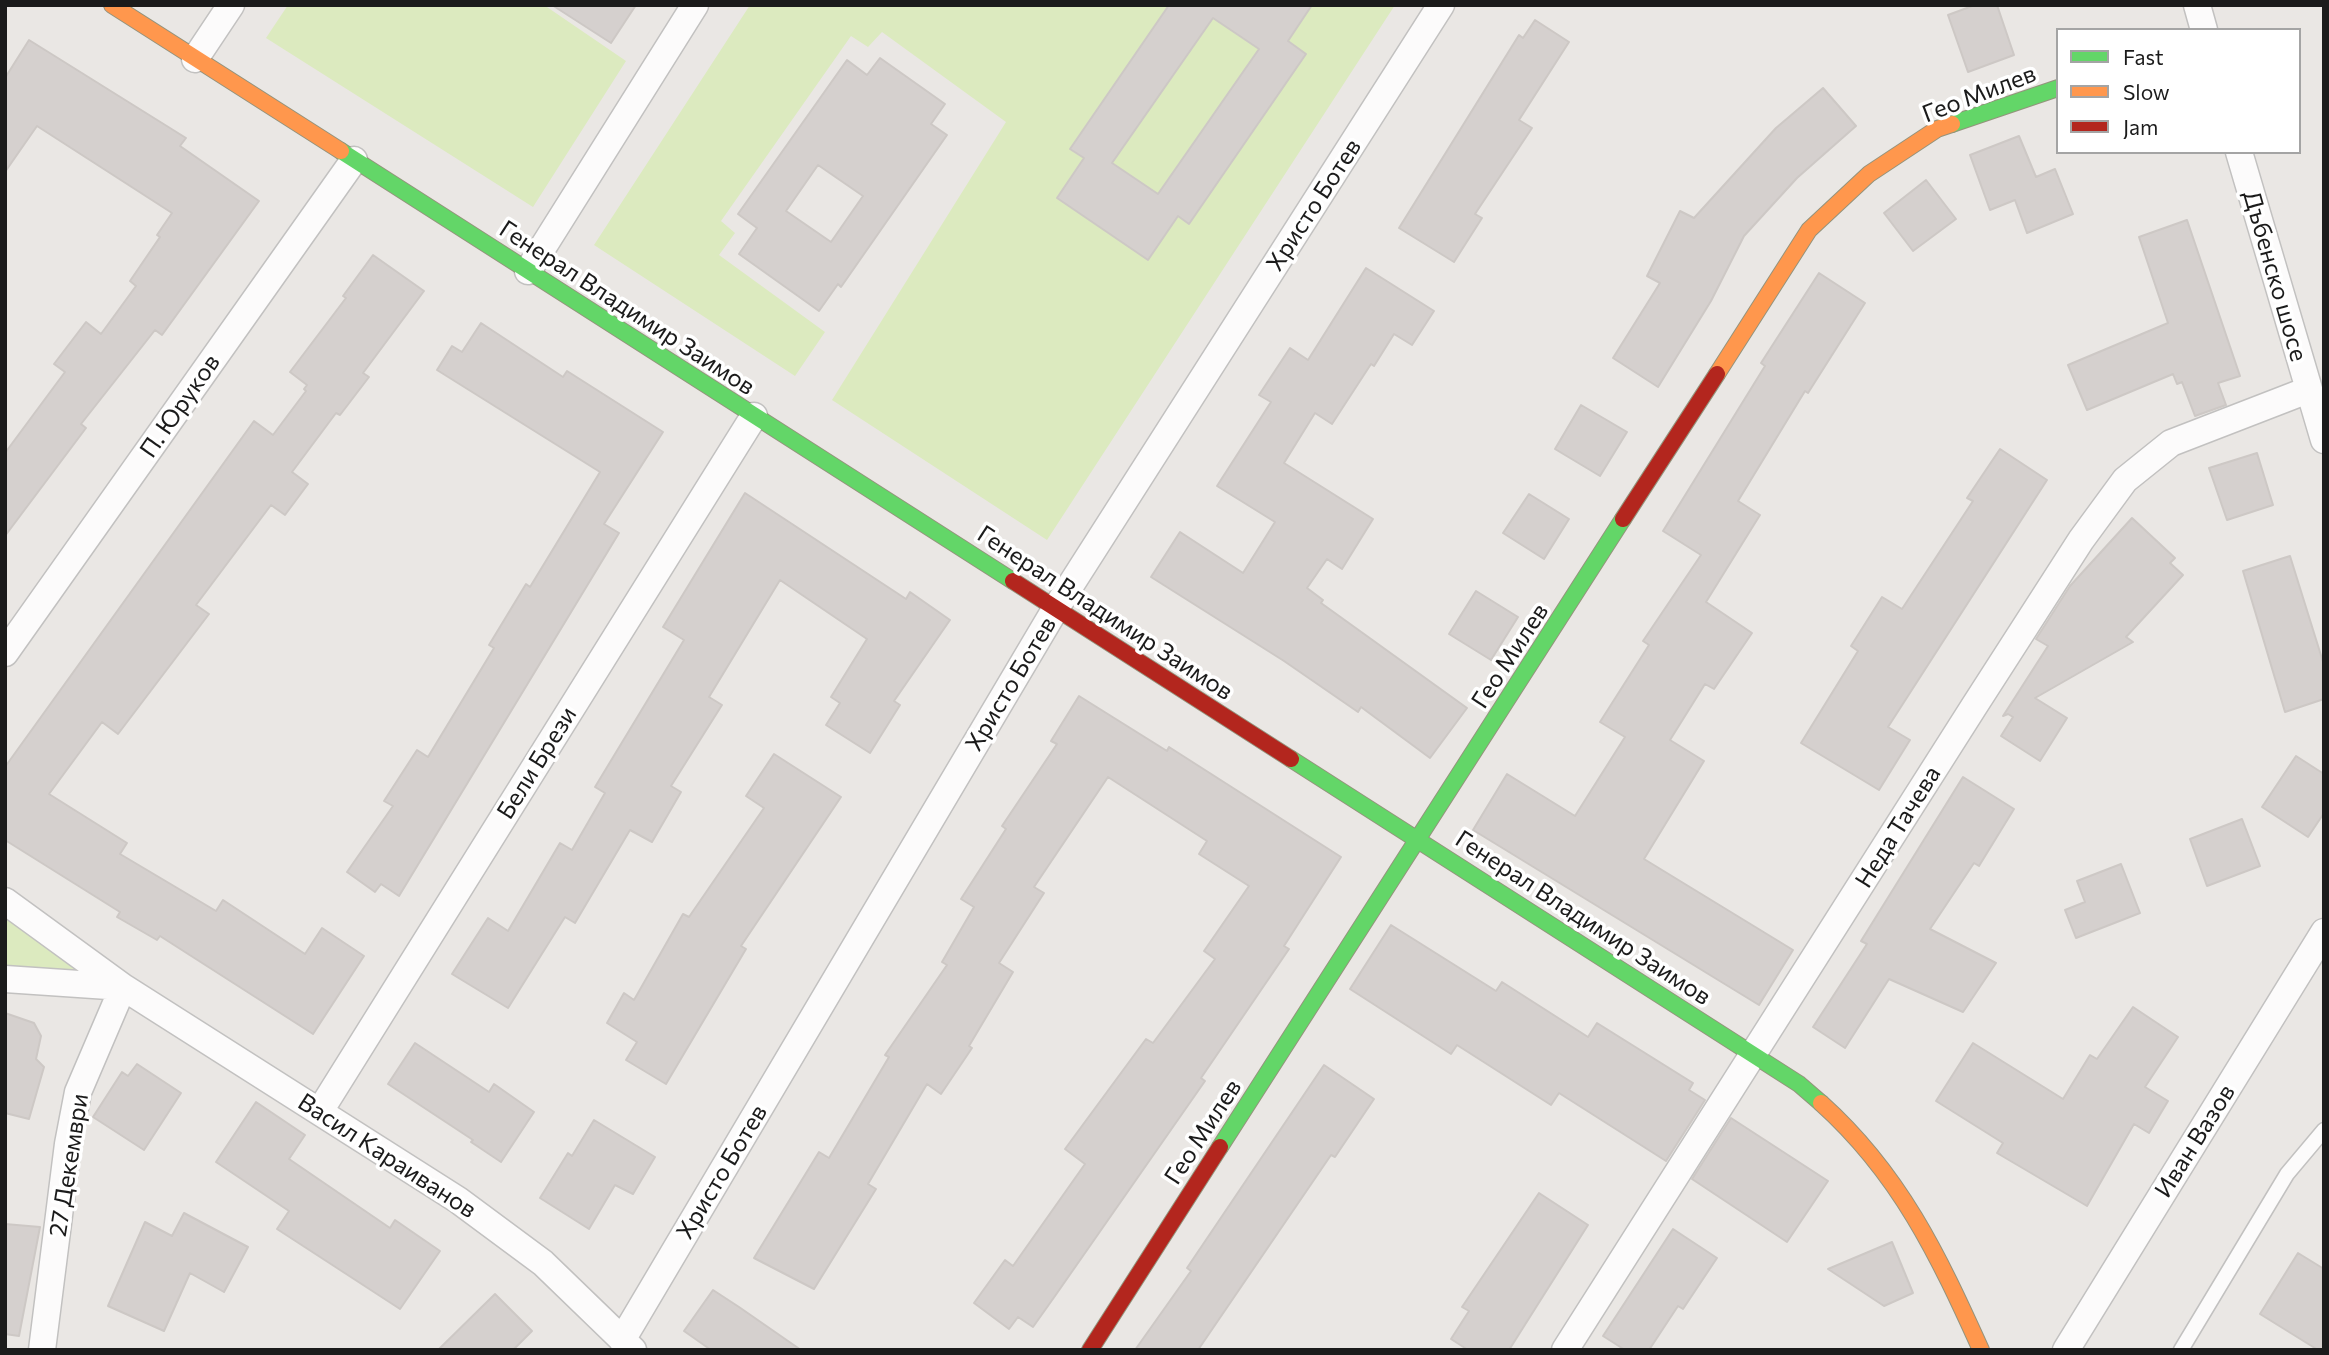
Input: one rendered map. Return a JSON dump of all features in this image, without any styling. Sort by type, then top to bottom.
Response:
[{"type":"street","name":"Генерал Владимир Заимов","points":[[112,5],[1799,1084],[1832,1113],[1906,1199],[1934,1247],[1981,1350]]},
{"type":"street","points":[[195,59],[231,5]]},
{"type":"street","points":[[528,271],[695,5]]},
{"type":"street","name":"Христо Ботев","points":[[628,1345],[1056,608],[1441,5]]},
{"type":"street","points":[[2197,5],[2203,28]]},
{"type":"street","name":"Гео Милев","points":[[1090,1350],[1809,230],[1869,174],[1937,129],[2056,89]]},
{"type":"street","name":"Дъбенско шосе","points":[[2240,154],[2324,440]]},
{"type":"street","name":"П. Юруков","points":[[5,653],[354,160]]},
{"type":"street","name":"Неда Тачева","points":[[1565,1350],[1755,1055],[1980,696],[2081,540],[2125,480],[2171,443],[2308,390]]},
{"type":"street","name":"Бели Брези","points":[[320,1111],[754,416]]},
{"type":"street","name":"Васил Караиванов","points":[[5,901],[123,987],[458,1200],[543,1263],[628,1345]]},
{"type":"street","name":"Иван Вазов","points":[[2066,1350],[2324,932]]},
{"type":"street","name":"Васил Караиванов","points":[[5,979],[123,987]]},
{"type":"street","name":"27 Декември","points":[[42,1350],[68,1144],[78,1092],[123,987]]},
{"type":"lane","points":[[2180,1350],[2287,1174],[2324,1130]]},
{"type":"green space","points":[[288,5],[544,5],[626,61],[533,207],[266,38]]},
{"type":"green space","points":[[750,5],[1395,5],[1047,540],[832,400],[1006,122],[882,32],[868,47],[851,36],[721,221],[735,233],[719,255],[825,332],[795,376],[594,245]]},
{"type":"green space","points":[[5,901],[123,987],[5,979]]},
{"type":"building","points":[[552,5],[636,5],[611,43]]},
{"type":"building","points":[[1169,5],[1312,5],[1288,41],[1306,54],[1189,224],[1178,216],[1148,260],[1057,198],[1084,158],[1070,149]],"holes":[[[1213,18],[1259,49],[1158,194],[1112,163]]]},
{"type":"building","points":[[1975,5],[1997,5],[2014,55],[1968,72],[1948,15]]},
{"type":"building","points":[[1535,20],[1569,42],[1519,120],[1532,128],[1475,214],[1482,218],[1454,262],[1399,228],[1519,35],[1523,38]]},
{"type":"building","points":[[29,40],[186,138],[180,146],[259,201],[162,335],[155,330],[81,424],[86,428],[5,536],[5,453],[65,372],[54,364],[86,322],[101,334],[136,286],[130,281],[160,237],[157,235],[172,213],[37,126],[5,172],[5,78]]},
{"type":"building","points":[[880,58],[945,104],[931,124],[947,135],[841,287],[838,284],[819,311],[739,254],[757,228],[738,214],[847,60],[867,75]],"holes":[[[818,165],[863,196],[831,242],[786,211]]]},
{"type":"building","points":[[1823,88],[1856,126],[1797,178],[1744,236],[1711,301],[1658,387],[1613,358],[1660,283],[1647,276],[1680,211],[1694,218],[1776,128]]},
{"type":"building","points":[[2019,136],[2036,177],[2055,169],[2073,214],[2027,233],[2015,200],[1990,210],[1970,155]]},
{"type":"building","points":[[1926,180],[1956,219],[1913,251],[1884,213]]},
{"type":"building","points":[[2187,220],[2240,376],[2218,383],[2226,405],[2195,416],[2182,382],[2177,384],[2173,374],[2087,410],[2068,365],[2168,323],[2139,237]]},
{"type":"building","points":[[373,255],[424,291],[363,373],[369,377],[340,415],[336,413],[292,472],[308,484],[285,515],[271,505],[196,605],[209,614],[118,734],[102,722],[49,794],[127,843],[120,854],[216,911],[223,900],[305,954],[322,928],[364,956],[313,1034],[160,936],[157,940],[117,917],[120,912],[5,840],[5,767],[254,421],[273,435],[306,391],[304,389],[307,385],[290,372],[346,298],[343,296]]},
{"type":"building","points":[[1366,268],[1434,311],[1412,345],[1394,334],[1332,424],[1315,413],[1284,463],[1373,519],[1342,569],[1327,559],[1307,588],[1323,600],[1321,603],[1467,708],[1430,758],[1361,707],[1358,712],[1284,661],[1151,577],[1180,532],[1243,573],[1275,522],[1217,486],[1271,402],[1259,395],[1290,348],[1308,360]]},
{"type":"building","points":[[1819,273],[1865,303],[1808,393],[1805,391],[1738,501],[1760,515],[1706,602],[1752,633],[1714,689],[1705,684],[1670,740],[1704,761],[1644,859],[1793,950],[1759,1005],[1473,830],[1507,774],[1575,816],[1625,737],[1600,722],[1649,645],[1643,641],[1701,555],[1663,531],[1765,366],[1761,363]]},
{"type":"building","points":[[481,323],[563,377],[567,371],[663,432],[604,524],[619,533],[399,896],[381,884],[375,892],[347,872],[393,806],[384,801],[417,750],[428,757],[494,648],[489,645],[526,584],[530,587],[600,472],[437,370],[452,346],[462,352]]},
{"type":"building","points":[[1581,405],[1627,432],[1600,476],[1555,449]]},
{"type":"building","points":[[2000,449],[2047,480],[1888,727],[1910,740],[1879,790],[1801,743],[1858,651],[1851,646],[1882,597],[1902,609],[1973,501],[1967,498]]},
{"type":"building","points":[[2257,453],[2273,505],[2227,520],[2209,468]]},
{"type":"building","points":[[745,493],[906,599],[910,592],[950,620],[894,701],[900,705],[870,753],[826,725],[840,703],[831,697],[867,639],[780,580],[709,697],[722,705],[671,786],[681,792],[652,842],[630,830],[575,923],[565,917],[508,1008],[452,974],[488,918],[508,931],[560,843],[572,850],[605,793],[595,787],[684,640],[663,627]]},
{"type":"building","points":[[1529,494],[1569,519],[1544,559],[1503,533]]},
{"type":"building","points":[[2132,518],[2175,558],[2170,563],[2183,575],[2126,637],[2133,642],[2035,698],[2067,718],[2040,761],[2001,736],[2013,717],[2008,714],[2003,716],[2048,646],[2036,639],[2070,586]]},
{"type":"building","points":[[2290,556],[2324,665],[2324,699],[2285,712],[2243,571]]},
{"type":"building","points":[[1476,591],[1518,617],[1491,660],[1449,634]]},
{"type":"building","points":[[1079,696],[1167,751],[1169,747],[1341,857],[1284,946],[1289,949],[1201,1078],[1205,1081],[1055,1296],[1033,1327],[1018,1317],[1009,1329],[974,1303],[1005,1260],[1013,1266],[1085,1164],[1065,1149],[1146,1039],[1153,1043],[1215,959],[1204,951],[1249,886],[1199,854],[1207,841],[1108,777],[1034,887],[1044,893],[999,963],[1013,972],[969,1046],[972,1048],[941,1094],[927,1084],[868,1184],[876,1189],[814,1289],[754,1258],[819,1152],[829,1158],[889,1057],[885,1055],[947,965],[942,962],[974,907],[961,899],[1006,829],[1002,826],[1057,744],[1051,741]]},
{"type":"building","points":[[774,754],[841,797],[741,946],[746,949],[666,1084],[626,1060],[637,1042],[607,1023],[624,993],[634,1000],[683,914],[689,917],[764,808],[746,796]]},
{"type":"building","points":[[2296,756],[2324,774],[2324,813],[2308,837],[2262,807]]},
{"type":"building","points":[[1963,777],[2014,809],[1979,866],[1974,863],[1930,929],[1996,963],[1963,1012],[1889,979],[1845,1048],[1813,1027],[1867,944],[1861,941]]},
{"type":"building","points":[[2242,819],[2260,866],[2207,886],[2190,839]]},
{"type":"building","points":[[2121,864],[2140,913],[2076,938],[2065,910],[2085,902],[2077,881]]},
{"type":"building","points":[[1391,925],[1496,991],[1502,982],[1588,1037],[1597,1023],[1693,1083],[1689,1090],[1705,1100],[1666,1161],[1559,1093],[1551,1105],[1457,1045],[1451,1054],[1350,989]]},
{"type":"building","points":[[2133,1007],[2178,1037],[2145,1087],[2168,1101],[2149,1133],[2134,1124],[2087,1206],[1997,1153],[2003,1143],[1936,1101],[1973,1043],[2063,1099],[2090,1055],[2097,1059]]},
{"type":"building","points":[[5,1013],[34,1023],[41,1036],[36,1059],[44,1067],[29,1119],[5,1113]]},
{"type":"building","points":[[415,1043],[489,1092],[494,1084],[534,1112],[501,1162],[471,1142],[473,1140],[388,1084]]},
{"type":"building","points":[[137,1064],[181,1093],[144,1150],[93,1117],[122,1072],[128,1076]]},
{"type":"building","points":[[1324,1065],[1374,1099],[1335,1157],[1331,1155],[1198,1350],[1135,1350],[1191,1271],[1187,1268]]},
{"type":"building","points":[[256,1102],[305,1135],[289,1159],[390,1228],[395,1220],[440,1251],[400,1309],[277,1229],[289,1211],[216,1162]]},
{"type":"building","points":[[1731,1118],[1828,1181],[1787,1242],[1692,1179]]},
{"type":"building","points":[[594,1120],[655,1157],[633,1194],[615,1185],[589,1229],[540,1198],[568,1153],[572,1156]]},
{"type":"building","points":[[1539,1193],[1588,1225],[1509,1350],[1468,1350],[1451,1339],[1469,1311],[1462,1307]]},
{"type":"building","points":[[184,1213],[248,1247],[224,1292],[190,1273],[164,1331],[108,1306],[145,1222],[172,1236]]},
{"type":"building","points":[[5,1224],[40,1227],[19,1336],[5,1334]]},
{"type":"building","points":[[1673,1229],[1717,1258],[1683,1309],[1678,1306],[1649,1350],[1625,1350],[1603,1336]]},
{"type":"building","points":[[1892,1242],[1913,1293],[1884,1306],[1828,1269]]},
{"type":"building","points":[[2298,1253],[2324,1269],[2324,1350],[2318,1350],[2260,1314]]},
{"type":"building","points":[[713,1290],[801,1350],[711,1350],[684,1331]]},
{"type":"building","points":[[495,1294],[532,1331],[513,1350],[438,1350]]},
{"type":"traffic: fast","points":[[1952,124],[2056,89]]},
{"type":"traffic: fast","points":[[341,151],[1013,581]]},
{"type":"traffic: fast","points":[[1220,1147],[1623,519]]},
{"type":"traffic: fast","points":[[1291,759],[1799,1084],[1821,1103]]},
{"type":"traffic: slow","points":[[112,5],[341,151]]},
{"type":"traffic: slow","points":[[1717,374],[1809,230],[1869,174],[1937,129],[1952,124]]},
{"type":"traffic: slow","points":[[1821,1103],[1849,1130],[1895,1187],[1949,1281],[1981,1350]]},
{"type":"traffic: jam","points":[[1623,519],[1717,374]]},
{"type":"traffic: jam","points":[[1013,581],[1291,759]]},
{"type":"traffic: jam","points":[[1090,1350],[1220,1147]]}]
